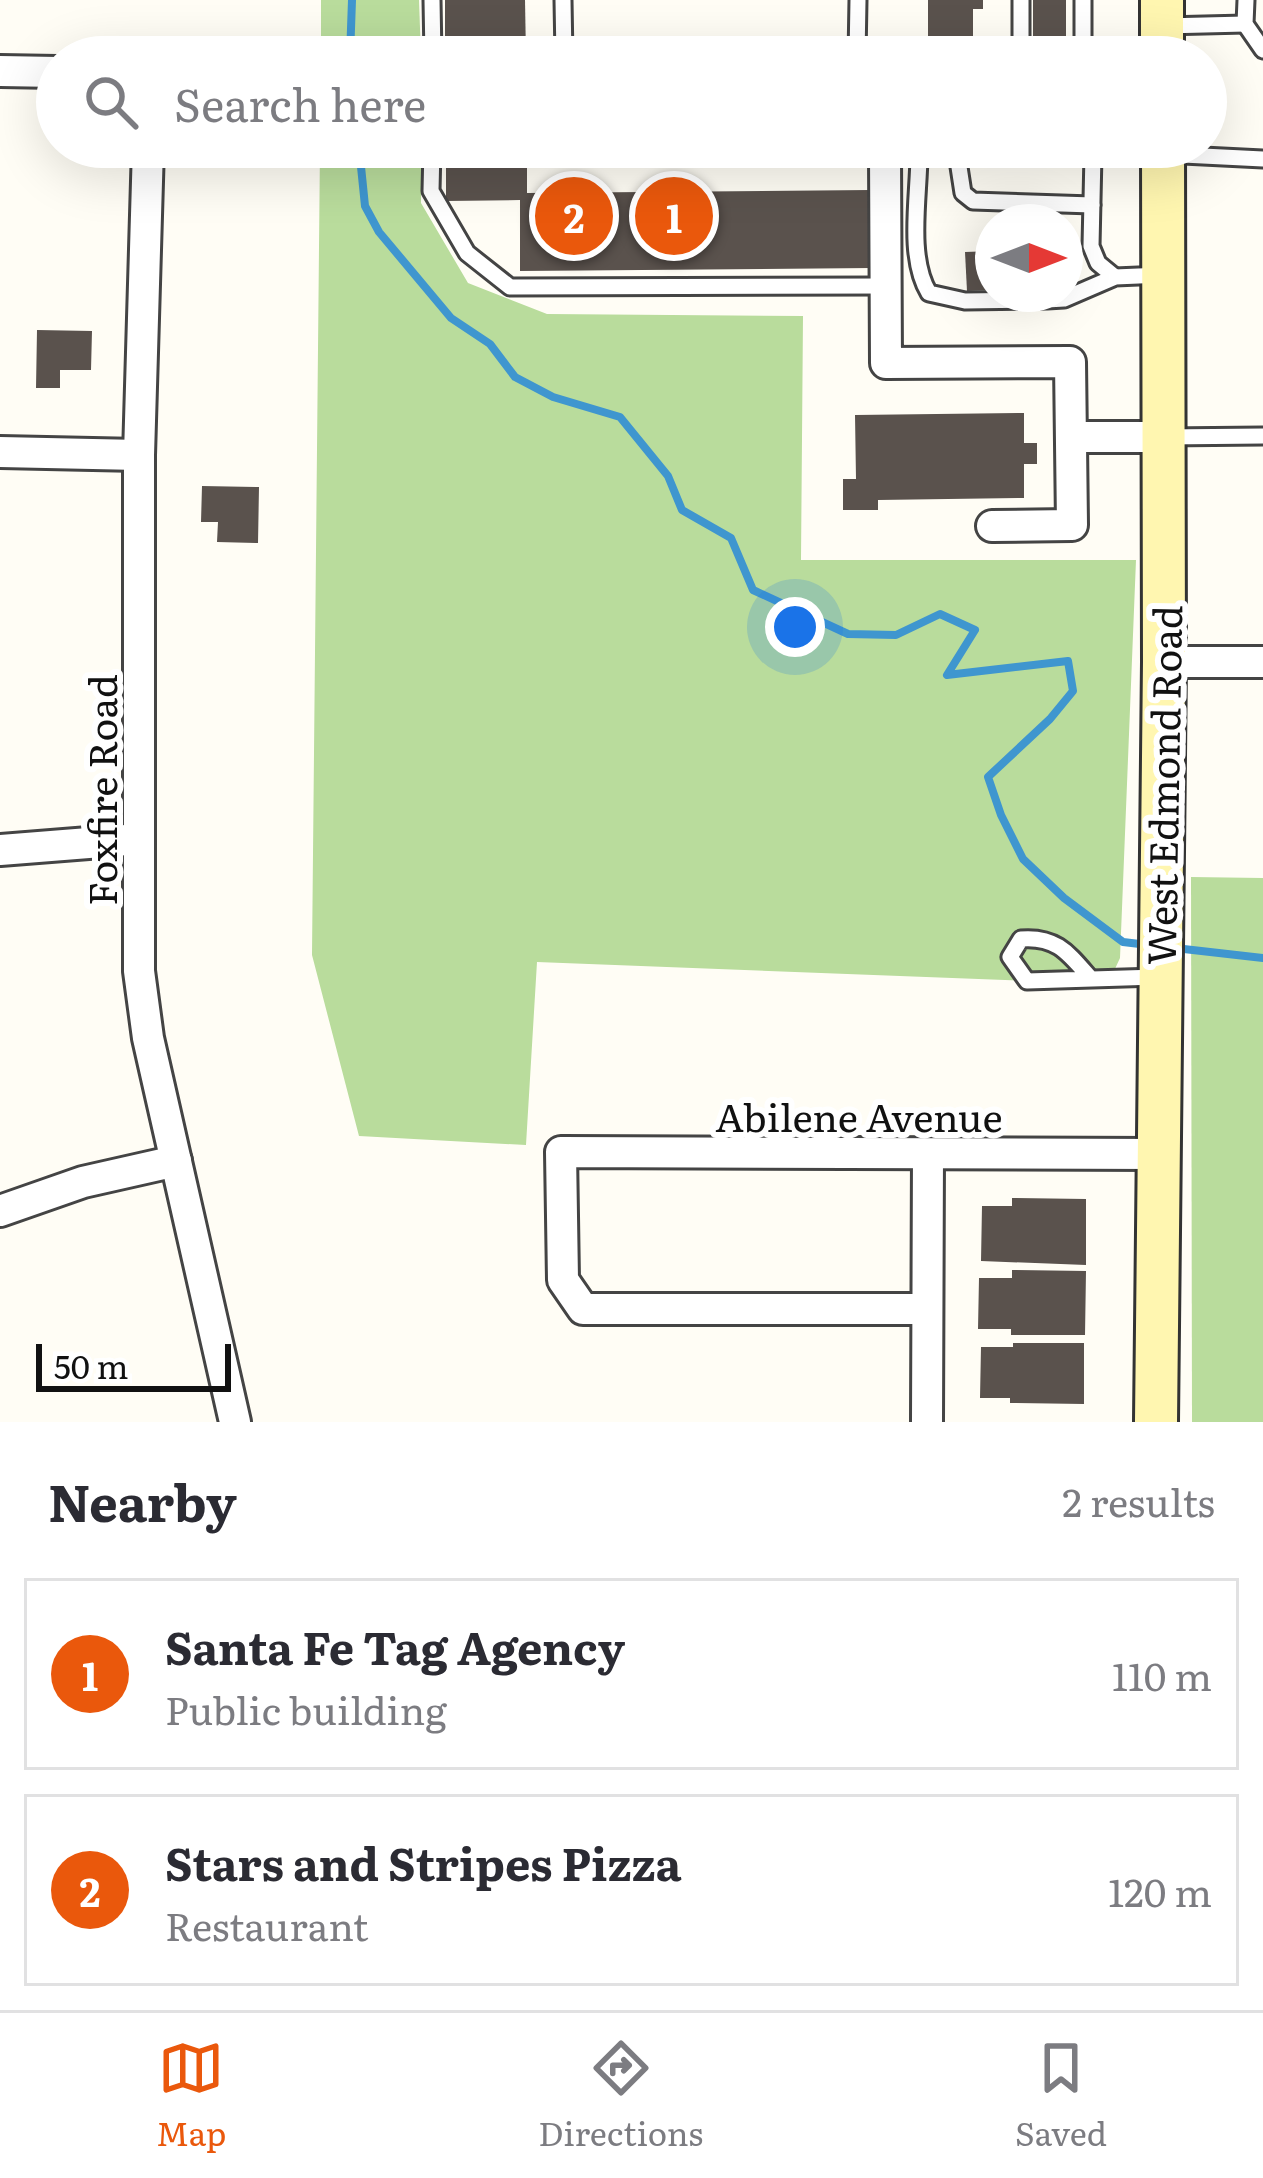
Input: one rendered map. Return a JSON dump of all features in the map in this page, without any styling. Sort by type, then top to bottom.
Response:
[{"type":"main road","name":"West Edmond Road","points":[[1156,1422],[1164,662],[1162,168]]},
{"type":"street","points":[[0,71],[36,72]]},
{"type":"street","name":"Foxfire Road","points":[[147,168],[140,455],[140,971],[148,1037],[235,1422]]},
{"type":"street","points":[[868,168],[886,286],[886,363],[1070,362],[1072,525],[992,526]]},
{"type":"street","points":[[1071,437],[1163,437]]},
{"type":"street","points":[[0,452],[140,455]]},
{"type":"street","points":[[1164,662],[1263,662]]},
{"type":"street","points":[[0,850],[140,838]]},
{"type":"street","name":"Abilene Avenue","points":[[928,1309],[583,1309],[563,1280],[561,1152],[1157,1154]]},
{"type":"street","points":[[927,1422],[928,1155]]},
{"type":"street","points":[[0,1211],[82,1182],[176,1161]]},
{"type":"lane","points":[[432,0],[433,36]]},
{"type":"lane","points":[[563,0],[564,36]]},
{"type":"lane","points":[[857,36],[858,0]]},
{"type":"lane","points":[[1021,0],[1021,36]]},
{"type":"lane","points":[[1083,0],[1083,36]]},
{"type":"lane","points":[[1246,0],[1245,25],[1263,50]]},
{"type":"lane","points":[[1162,28],[1245,25]]},
{"type":"lane","points":[[1227,156],[1263,159]]},
{"type":"lane","points":[[432,168],[431,191],[467,253],[510,287],[886,286]]},
{"type":"lane","points":[[919,168],[918,258],[921,281],[929,293],[964,301],[1064,299],[1115,277],[1163,275]]},
{"type":"lane","points":[[959,168],[963,193],[973,201],[1091,205]]},
{"type":"lane","points":[[1092,168],[1091,246],[1098,263],[1115,277]]},
{"type":"lane","points":[[1163,437],[1263,436]]},
{"type":"lane","points":[[1091,979],[1066,951],[1042,938],[1021,939],[1010,957],[1027,981],[1160,977]]},
{"type":"green space","points":[[321,0],[419,0],[420,36],[321,36]]},
{"type":"green space","points":[[320,168],[421,168],[421,203],[468,283],[547,314],[803,316],[801,560],[1136,560],[1120,958],[1108,984],[537,962],[526,1145],[359,1136],[312,955]]},
{"type":"green space","points":[[1191,877],[1263,878],[1263,1422],[1192,1422]]},
{"type":"building","points":[[445,0],[525,0],[526,36],[445,36]]},
{"type":"building","points":[[928,0],[983,0],[983,9],[973,9],[973,36],[928,36]]},
{"type":"building","points":[[1033,0],[1066,0],[1066,36],[1033,36]]},
{"type":"building","points":[[446,168],[527,168],[527,193],[871,190],[872,268],[520,271],[520,200],[446,201]]},
{"type":"building","points":[[965,252],[975,252],[975,291],[967,291]]},
{"type":"building","points":[[37,330],[92,331],[91,370],[60,370],[60,388],[36,388]]},
{"type":"building","points":[[1024,413],[1024,443],[1037,443],[1037,464],[1024,464],[1024,498],[878,500],[878,510],[843,510],[843,479],[856,479],[855,415]]},
{"type":"building","points":[[202,486],[259,487],[258,543],[217,542],[218,522],[201,522]]},
{"type":"building","points":[[1012,1198],[1086,1199],[1086,1265],[981,1261],[982,1206],[1012,1206]]},
{"type":"building","points":[[1012,1270],[1086,1271],[1085,1335],[1011,1335],[1011,1329],[978,1329],[979,1278],[1012,1278]]},
{"type":"building","points":[[1013,1343],[1084,1343],[1084,1404],[980,1398],[981,1347],[1013,1347]]},
{"type":"waterway","points":[[351,36],[352,0]]},
{"type":"waterway","points":[[361,168],[365,206],[379,232],[451,318],[490,344],[515,377],[553,397],[620,417],[668,476],[682,510],[731,538],[753,590],[848,634],[896,635],[940,614],[975,630],[947,675],[1068,661],[1073,691],[988,777],[1023,859],[1064,898],[1123,942],[1148,945]]},
{"type":"waterway","points":[[1175,948],[1263,958]]},
{"type":"place","name":"Stars and Stripes Pizza","points":[[574,216]]},
{"type":"place","name":"Santa Fe Tag Agency","points":[[674,216]]}]
